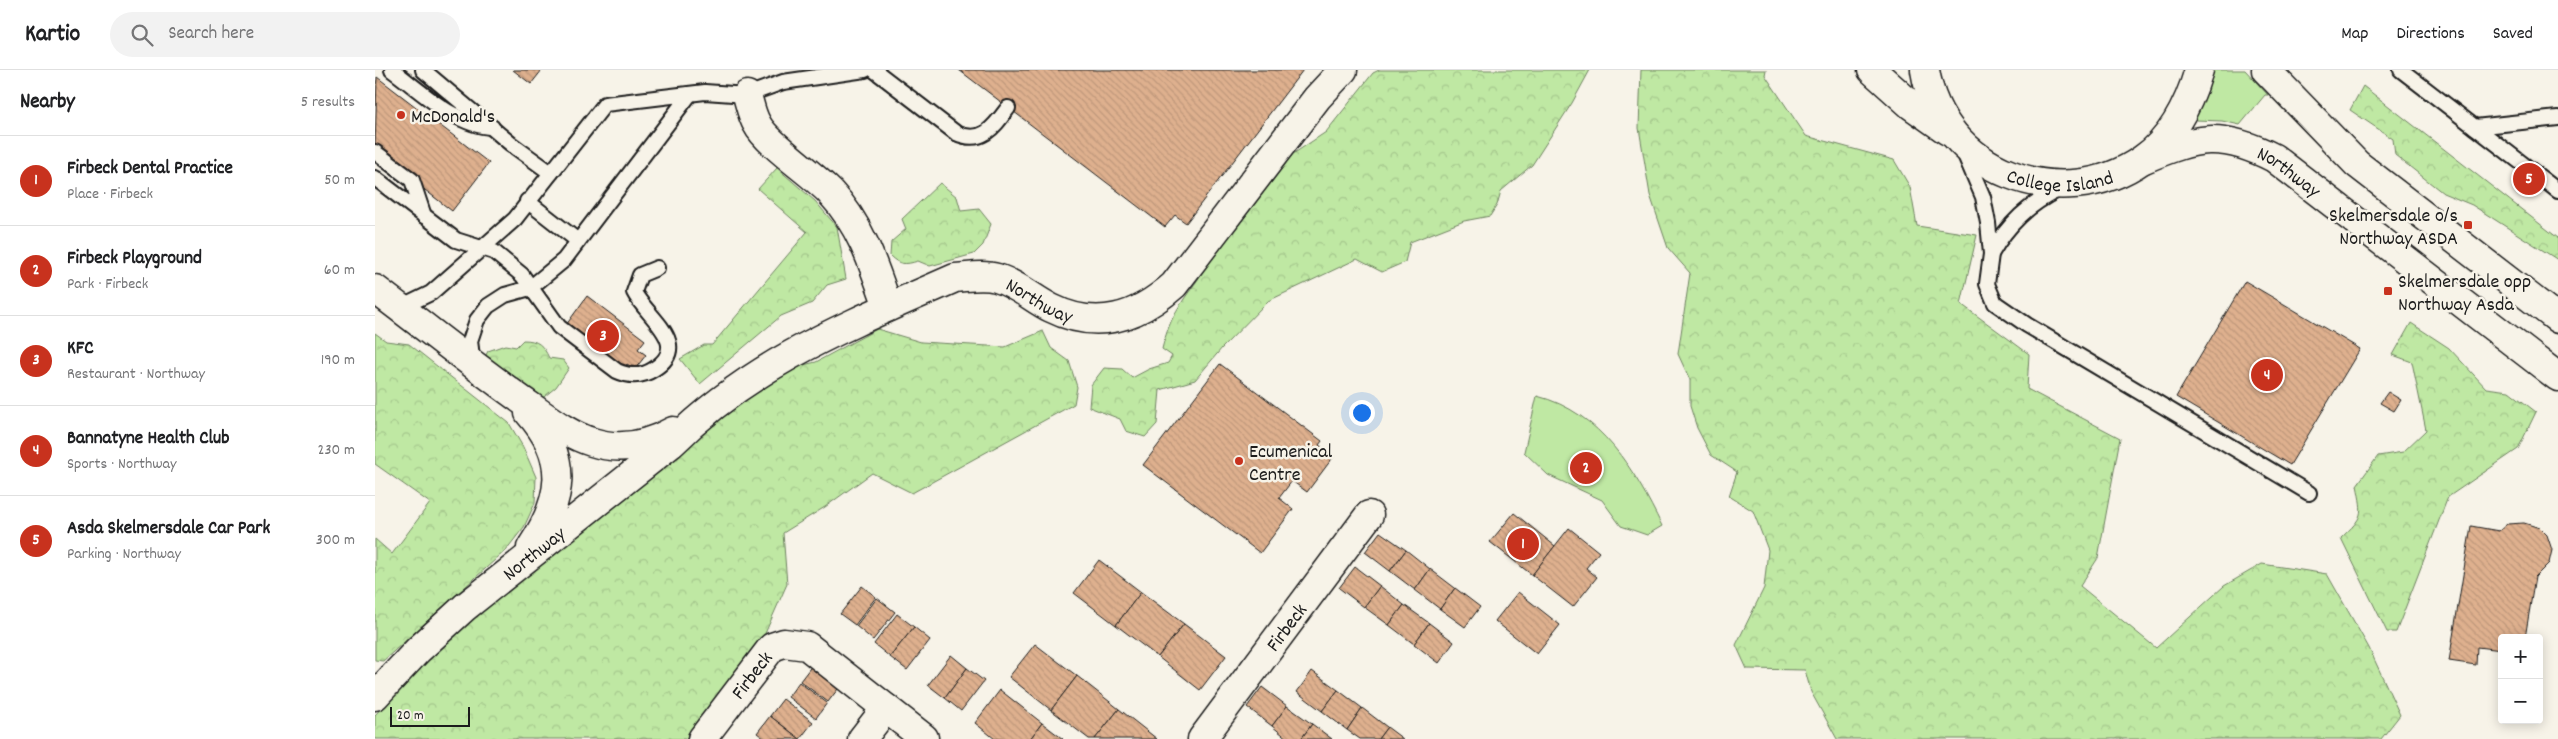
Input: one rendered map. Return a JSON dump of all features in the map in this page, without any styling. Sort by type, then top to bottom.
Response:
[{"type":"street","name":"Northway","points":[[1317,98],[1329,70]]},
{"type":"street","name":"Northway","points":[[375,696],[418,650],[465,607],[672,443],[698,417],[737,386],[817,339],[955,278],[978,276],[997,278],[1066,315],[1087,320],[1110,320],[1133,313],[1154,302],[1174,285],[1317,98],[1343,70]]},
{"type":"street","points":[[1872,70],[1911,105],[1954,136]]},
{"type":"street","name":"College Island","points":[[1925,70],[1928,90],[1954,136],[1989,166],[2027,181],[2067,185],[2107,178],[2143,159],[2169,134],[2188,104],[2199,70]]},
{"type":"street","points":[[2266,70],[2357,164],[2558,319]]},
{"type":"street","points":[[747,95],[756,124],[764,134],[814,177],[847,214],[872,258],[888,307]]},
{"type":"street","name":"Northway","points":[[2143,159],[2181,143],[2212,139],[2253,148],[2273,158],[2558,377]]},
{"type":"street","name":"Northway","points":[[375,290],[510,392],[573,436],[593,443],[635,446],[658,440],[698,417]]},
{"type":"street","points":[[510,392],[542,428],[553,448],[558,467],[558,487],[553,509],[545,527],[523,561]]},
{"type":"street","name":"Firbeck","points":[[1202,739],[1369,515]]},
{"type":"street","name":"Firbeck","points":[[702,739],[772,647],[784,643],[807,646],[923,738]]},
{"type":"street","points":[[862,739],[886,708]]},
{"type":"lane","points":[[392,70],[463,122],[477,126],[492,126]]},
{"type":"lane","points":[[423,70],[551,173]]},
{"type":"lane","points":[[401,308],[431,293],[479,248],[515,219],[605,104],[705,92],[747,95],[783,82],[865,70]]},
{"type":"lane","points":[[874,70],[965,137],[977,137],[988,133],[1008,108]]},
{"type":"lane","points":[[2401,70],[2558,192]]},
{"type":"lane","points":[[473,364],[470,341],[477,320],[488,306],[505,295],[530,288],[564,260],[690,94]]},
{"type":"lane","points":[[2475,127],[2558,118]]},
{"type":"lane","points":[[1954,136],[1974,173],[1983,197],[1991,254],[1987,284],[1995,303],[2027,325],[2309,492]]},
{"type":"lane","points":[[375,152],[412,180],[425,216]]},
{"type":"lane","points":[[375,178],[456,240],[493,252],[522,275],[559,327],[617,371],[634,376],[642,375],[660,366],[669,349],[669,340],[666,332],[640,305],[634,292],[640,275],[657,268]]},
{"type":"lane","points":[[1991,254],[2004,231],[2021,213],[2040,199],[2067,185]]},
{"type":"lane","points":[[527,202],[578,241]]},
{"type":"green space","points":[[1379,70],[1590,70],[1572,103],[1532,165],[1501,191],[1497,205],[1490,216],[1464,221],[1410,242],[1405,262],[1382,272],[1357,259],[1268,301],[1222,348],[1195,380],[1160,390],[1157,424],[1145,437],[1126,431],[1120,419],[1089,407],[1091,385],[1104,368],[1122,369],[1132,378],[1149,369],[1168,363],[1172,356],[1162,349],[1169,326],[1180,305],[1204,270],[1213,247],[1231,235],[1293,154],[1326,132],[1373,73]]},
{"type":"green space","points":[[1641,70],[1766,70],[1765,75],[1806,136],[1894,160],[1910,187],[1917,226],[1977,235],[1961,304],[2029,354],[2027,389],[2120,438],[2098,558],[2080,586],[2156,648],[2224,586],[2262,564],[2327,574],[2369,648],[2400,715],[2381,739],[1837,739],[1811,692],[1805,670],[1747,669],[1736,645],[1764,588],[1768,550],[1753,511],[1729,496],[1737,472],[1711,455],[1697,428],[1690,406],[1690,380],[1678,354],[1690,273],[1668,248],[1650,195],[1639,128]]},
{"type":"green space","points":[[2210,70],[2245,70],[2268,95],[2265,95],[2240,125],[2222,121],[2196,120],[2195,115]]},
{"type":"green space","points":[[2363,86],[2558,238],[2558,260],[2472,205],[2443,193],[2395,155],[2393,139],[2350,110]]},
{"type":"green space","points":[[777,168],[815,201],[837,227],[846,279],[827,285],[812,303],[781,316],[700,384],[680,359],[704,345],[712,345],[807,232],[758,189]]},
{"type":"green space","points":[[940,183],[957,197],[961,211],[979,209],[991,224],[983,245],[974,254],[930,266],[918,261],[906,264],[899,263],[890,256],[891,242],[906,229],[902,219]]},
{"type":"green space","points":[[2411,323],[2449,348],[2486,388],[2509,391],[2536,412],[2518,449],[2448,497],[2396,632],[2387,632],[2341,538],[2358,520],[2361,510],[2357,485],[2378,456],[2403,452],[2426,430],[2412,362],[2393,355]]},
{"type":"green space","points":[[877,329],[921,342],[1005,347],[1043,331],[1051,348],[1069,361],[1077,387],[1074,404],[912,493],[872,473],[825,507],[783,533],[787,584],[763,638],[686,739],[375,739],[375,715],[412,675],[517,579],[746,396],[791,368],[816,362]]},
{"type":"green space","points":[[375,333],[386,341],[409,344],[509,423],[523,447],[536,477],[535,503],[524,527],[506,550],[383,661],[375,660],[375,539],[392,554],[430,503],[375,464]]},
{"type":"green space","points":[[523,340],[536,342],[545,350],[549,358],[563,360],[569,368],[556,387],[539,401],[483,361],[488,351],[505,345],[516,347]]},
{"type":"green space","points":[[1537,396],[1560,404],[1580,415],[1598,430],[1627,465],[1652,505],[1662,526],[1647,535],[1621,526],[1602,500],[1548,475],[1524,452]]},
{"type":"building","points":[[513,70],[542,70],[531,84]]},
{"type":"building","points":[[959,70],[1303,70],[1186,223],[1175,215],[1165,227]]},
{"type":"building","name":"McDonald's","points":[[377,77],[489,163],[452,211],[375,151]]},
{"type":"building","points":[[2245,281],[2360,349],[2290,465],[2176,397]]},
{"type":"building","points":[[587,296],[645,340],[638,349],[646,355],[635,369],[627,364],[619,376],[561,332]]},
{"type":"building","name":"Ecumenical Centre","points":[[1220,364],[1322,441],[1319,445],[1334,456],[1307,492],[1292,481],[1279,498],[1293,509],[1260,553],[1143,465]]},
{"type":"building","points":[[2388,392],[2401,400],[2394,411],[2380,403]]},
{"type":"building","points":[[1514,513],[1555,546],[1532,575],[1490,542]]},
{"type":"building","points":[[2524,523],[2540,528],[2547,535],[2552,550],[2549,563],[2535,577],[2526,634],[2498,634],[2498,650],[2477,647],[2476,665],[2449,661],[2471,526],[2499,531],[2507,524]]},
{"type":"building","points":[[1569,528],[1599,552],[1586,568],[1597,577],[1573,607],[1532,575]]},
{"type":"building","points":[[1380,532],[1406,550],[1390,571],[1365,552]]},
{"type":"building","points":[[1406,550],[1430,569],[1415,590],[1390,571]]},
{"type":"building","points":[[1099,560],[1141,592],[1116,625],[1074,593]]},
{"type":"building","points":[[1355,567],[1380,586],[1364,607],[1339,588]]},
{"type":"building","points":[[1430,569],[1455,588],[1440,609],[1415,590]]},
{"type":"building","points":[[862,586],[876,597],[855,625],[840,614]]},
{"type":"building","points":[[1380,586],[1404,605],[1389,625],[1364,607]]},
{"type":"building","points":[[1455,588],[1480,607],[1465,627],[1440,609]]},
{"type":"building","points":[[1141,592],[1184,624],[1158,657],[1116,625]]},
{"type":"building","points":[[1518,592],[1560,625],[1537,654],[1495,621]]},
{"type":"building","points":[[877,598],[895,612],[873,640],[856,626]]},
{"type":"building","points":[[1404,605],[1429,623],[1414,644],[1389,625]]},
{"type":"building","points":[[897,614],[914,627],[890,657],[874,644]]},
{"type":"building","points":[[1429,623],[1454,642],[1439,663],[1414,644]]},
{"type":"building","points":[[1184,624],[1226,656],[1200,690],[1158,657]]},
{"type":"building","points":[[914,627],[930,640],[907,670],[890,657]]},
{"type":"building","points":[[1035,644],[1077,676],[1051,710],[1009,677]]},
{"type":"building","points":[[951,655],[967,668],[945,698],[928,685]]},
{"type":"building","points":[[813,664],[841,685],[828,702],[800,681]]},
{"type":"building","points":[[967,668],[984,681],[961,711],[945,698]]},
{"type":"building","points":[[1312,671],[1338,690],[1322,711],[1297,692]]},
{"type":"building","points":[[1077,676],[1119,709],[1095,739],[1089,739],[1051,710]]},
{"type":"building","points":[[799,682],[827,703],[816,718],[788,697]]},
{"type":"building","points":[[1262,687],[1287,706],[1272,726],[1247,707]]},
{"type":"building","points":[[1000,690],[1042,723],[1030,739],[995,739],[975,723]]},
{"type":"building","points":[[1338,690],[1362,708],[1347,730],[1322,711]]},
{"type":"building","points":[[783,699],[813,722],[800,739],[770,716]]},
{"type":"building","points":[[1287,706],[1312,724],[1301,739],[1288,739],[1272,726]]},
{"type":"building","points":[[1362,708],[1387,727],[1378,739],[1360,739],[1347,730]]},
{"type":"building","points":[[1119,709],[1157,739],[1095,739]]},
{"type":"building","points":[[770,716],[800,739],[765,739],[757,733]]},
{"type":"building","points":[[1042,723],[1063,739],[1030,739]]},
{"type":"building","points":[[1312,724],[1332,739],[1301,739]]},
{"type":"building","points":[[1387,727],[1403,739],[1378,739]]},
{"type":"place","name":"McDonald's","points":[[401,115]]},
{"type":"place","name":"Asda Skelmersdale Car Park","points":[[2529,179]]},
{"type":"place","name":"Skelmersdale o/s Northway ASDA","points":[[2468,225]]},
{"type":"place","name":"Skelmersdale opp Northway Asda","points":[[2388,291]]},
{"type":"place","name":"KFC","points":[[603,336]]},
{"type":"place","name":"Bannatyne Health Club","points":[[2267,375]]},
{"type":"place","name":"Ecumenical Centre","points":[[1239,461]]},
{"type":"place","name":"Firbeck Playground","points":[[1586,468]]},
{"type":"place","name":"Firbeck Dental Practice","points":[[1523,544]]}]
